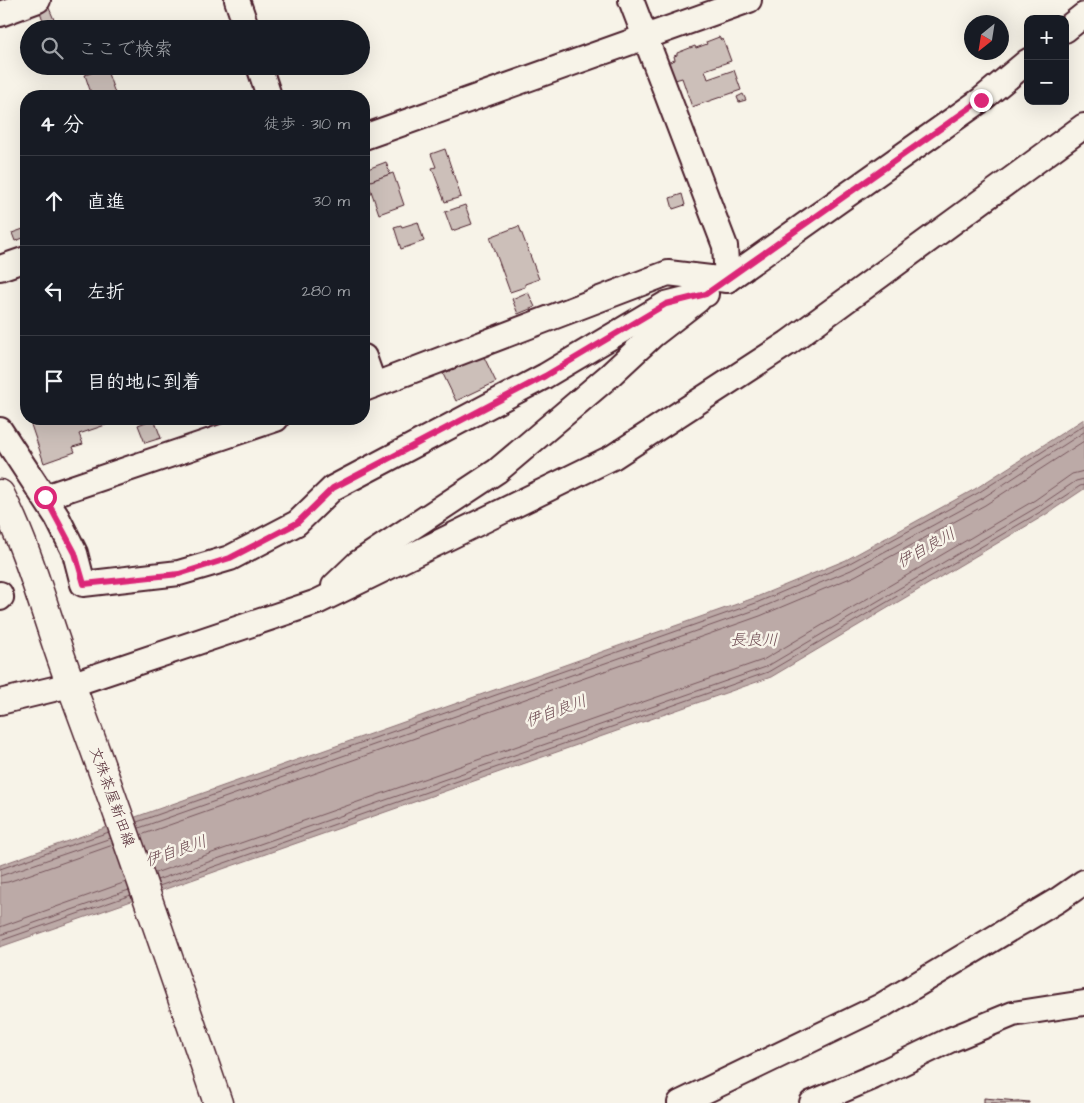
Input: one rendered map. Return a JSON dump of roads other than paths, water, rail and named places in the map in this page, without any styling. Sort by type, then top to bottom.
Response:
[{"type":"main road","name":"文殊茶屋新田線","points":[[0,494],[14,522],[70,685],[118,812],[218,1103]]},
{"type":"street","points":[[0,14],[38,0]]},
{"type":"street","points":[[237,0],[244,20]]},
{"type":"street","points":[[631,0],[725,246],[726,280]]},
{"type":"street","points":[[370,135],[749,0]]},
{"type":"street","points":[[1069,27],[1084,14]]},
{"type":"street","points":[[317,602],[358,563],[497,471],[609,376],[653,335],[706,294],[981,100],[1024,64]]},
{"type":"street","points":[[262,75],[267,90]]},
{"type":"street","points":[[0,702],[70,685],[317,602],[613,457],[788,343],[1084,126]]},
{"type":"street","points":[[0,268],[20,261]]},
{"type":"street","points":[[370,387],[668,273],[726,280]]},
{"type":"street","points":[[0,430],[45,497],[75,553],[84,584],[179,574],[230,558],[297,523],[333,488],[545,376],[666,304],[706,294]]},
{"type":"street","points":[[45,497],[258,425]]},
{"type":"street","points":[[680,1103],[881,1006],[1058,900],[1084,882]]},
{"type":"street","points":[[812,1103],[873,1077],[950,1040],[1013,1014],[1084,1002]]},
{"type":"water","name":"長良川","points":[[1084,419],[1084,489],[1045,515],[771,677],[0,947],[0,865],[754,598],[846,560],[975,489]]},
{"type":"water label","name":"伊自良川","points":[[926,548]]},
{"type":"water label","name":"伊自良川","points":[[556,711]]},
{"type":"water label","name":"伊自良川","points":[[176,851]]}]
